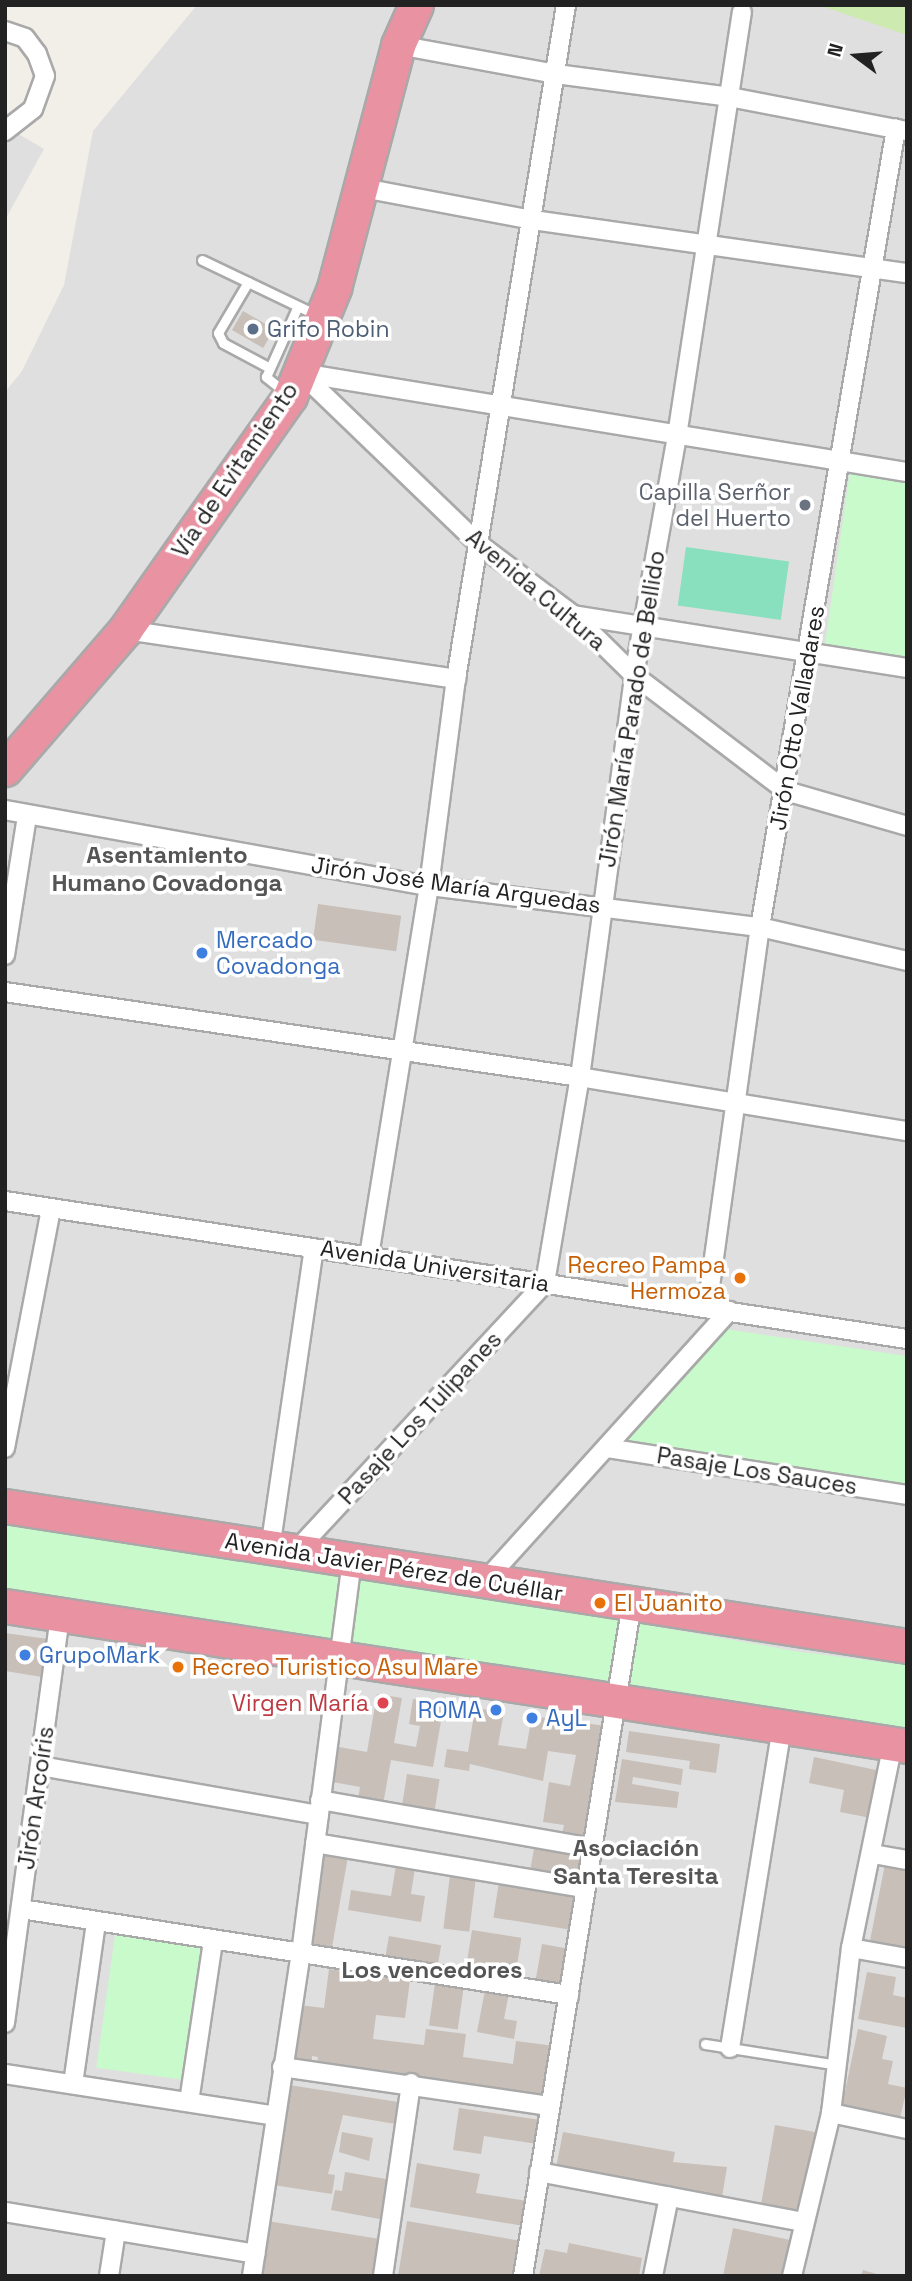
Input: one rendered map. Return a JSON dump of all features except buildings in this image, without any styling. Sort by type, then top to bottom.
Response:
[{"type":"highway","name":"Vía de Evitamiento","points":[[5,769],[125,630],[295,385],[309,313],[334,288],[398,45],[416,5]]},
{"type":"highway","name":"Avenida Javier Pérez de Cuéllar","points":[[5,1506],[352,1562],[486,1580],[907,1646]]},
{"type":"highway","points":[[5,1606],[900,1745]]},
{"type":"street","points":[[369,1256],[429,886],[456,679],[503,409],[566,5]]},
{"type":"street","name":"Jirón María Parado de Bellido","points":[[545,1283],[580,1077],[634,675],[677,436],[742,12]]},
{"type":"street","points":[[5,31],[25,38],[37,54],[45,76],[33,109],[5,131]]},
{"type":"street","points":[[398,45],[556,74],[730,97],[901,130]]},
{"type":"street","name":"Jirón Otto Valladares","points":[[707,1308],[733,1104],[760,927],[786,791],[873,268],[901,130]]},
{"type":"street","points":[[359,187],[533,220],[907,274]]},
{"type":"street","points":[[295,385],[503,409],[907,472]]},
{"type":"street","name":"Avenida Cultura","points":[[295,385],[480,545],[573,615],[634,675],[786,791],[907,826]]},
{"type":"street","points":[[573,615],[907,668]]},
{"type":"street","points":[[125,630],[456,679]]},
{"type":"street","name":"Jirón José María Arguedas","points":[[5,810],[429,886],[601,905],[760,927],[907,961]]},
{"type":"street","points":[[5,955],[27,816]]},
{"type":"street","points":[[5,992],[580,1077],[907,1131]]},
{"type":"street","name":"Avenida Universitaria","points":[[5,1201],[907,1339]]},
{"type":"street","points":[[5,1448],[51,1208]]},
{"type":"street","points":[[282,1551],[314,1248]]},
{"type":"street","name":"Pasaje Los Tulipanes","points":[[282,1551],[545,1283]]},
{"type":"street","points":[[486,1580],[729,1311]]},
{"type":"street","name":"Pasaje Los Sauces","points":[[607,1448],[907,1495]]},
{"type":"street","points":[[251,2276],[301,1954],[352,1562]]},
{"type":"street","points":[[523,2276],[584,1888],[618,1703],[632,1603]]},
{"type":"street","name":"Jirón Arcoíris","points":[[5,2023],[60,1614]]},
{"type":"street","points":[[730,2048],[782,1728]]},
{"type":"street","points":[[792,2276],[831,2112],[852,1948],[900,1745]]},
{"type":"street","points":[[40,1766],[592,1848]]},
{"type":"street","points":[[315,1843],[584,1888]]},
{"type":"street","points":[[873,1854],[907,1860]]},
{"type":"street","points":[[21,1909],[569,1995]]},
{"type":"street","points":[[73,2084],[96,1922]]},
{"type":"street","points":[[189,2102],[213,1941]]},
{"type":"street","points":[[852,1948],[907,1958]]},
{"type":"street","points":[[282,2067],[411,2083],[549,2106]]},
{"type":"street","points":[[5,2074],[275,2116]]},
{"type":"street","points":[[383,2276],[411,2083]]},
{"type":"street","points":[[831,2112],[907,2129]]},
{"type":"street","points":[[539,2172],[804,2222]]},
{"type":"street","points":[[653,2276],[669,2197]]},
{"type":"street","points":[[5,2212],[255,2254]]},
{"type":"street","points":[[109,2276],[116,2231]]},
{"type":"lane","points":[[202,260],[309,313],[268,367],[268,383],[295,385]]},
{"type":"lane","points":[[248,282],[218,333],[223,343],[268,367]]},
{"type":"lane","points":[[705,2044],[837,2066]]},
{"type":"shaded area","points":[[197,5],[907,5],[907,2276],[5,2276],[5,392],[22,371],[64,285],[93,131]]},
{"type":"shaded area","points":[[5,126],[44,149],[5,220]]},
{"type":"green space","points":[[818,5],[907,5],[907,35]]},
{"type":"green space","points":[[850,471],[907,479],[907,658],[825,644]]},
{"type":"green space","points":[[686,547],[789,561],[781,620],[678,605]]},
{"type":"green space","points":[[725,1329],[907,1356],[907,1485],[625,1440]]},
{"type":"green space","points":[[5,1523],[351,1573],[801,1652],[907,1665],[907,1731],[5,1595]]},
{"type":"green space","points":[[115,1935],[205,1948],[186,2080],[96,2068]]},
{"type":"place","name":"Grifo Robin","points":[[253,329]]},
{"type":"place","name":"Capilla Serñor del Huerto","points":[[805,505]]},
{"type":"place","name":"Mercado Covadonga","points":[[202,953]]},
{"type":"place","name":"Recreo Pampa Hermoza","points":[[740,1278]]},
{"type":"place","name":"El Juanito","points":[[600,1603]]},
{"type":"place","name":"GrupoMark","points":[[25,1655]]},
{"type":"place","name":"Recreo Turistico Asu Mare","points":[[178,1667]]},
{"type":"place","name":"Virgen María","points":[[383,1703]]},
{"type":"place","name":"ROMA","points":[[496,1710]]},
{"type":"place","name":"AyL","points":[[532,1718]]},
{"type":"district","name":"Asentamiento Humano Covadonga","points":[[167,869]]},
{"type":"district","name":"Asociación Santa Teresita","points":[[636,1862]]},
{"type":"district","name":"Los vencedores","points":[[432,1970]]}]
